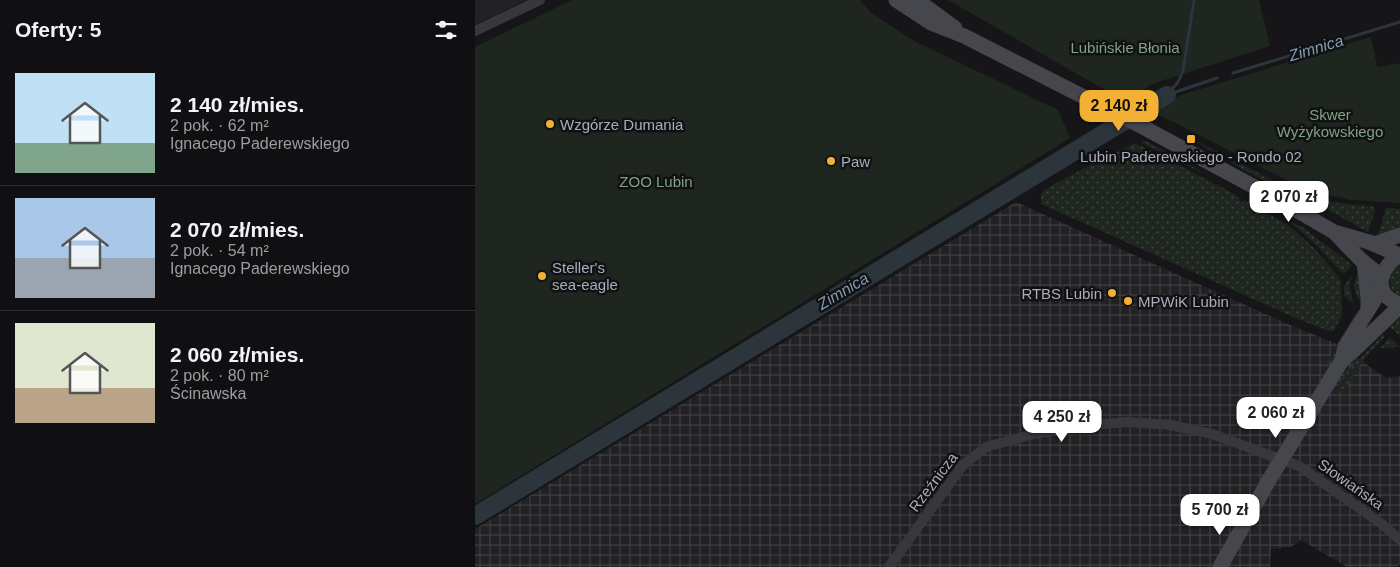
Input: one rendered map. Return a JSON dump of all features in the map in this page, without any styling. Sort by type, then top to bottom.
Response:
[{"type":"street","points":[[475,32],[540,0]]},
{"type":"street","points":[[896,0],[931,23],[964,36],[1113,112],[1279,200],[1334,232],[1373,244],[1399,255],[1385,267],[1382,282],[1368,310],[1345,347],[1342,360],[1281,460],[1220,567]]},
{"type":"street","points":[[917,0],[942,17],[964,36]]},
{"type":"street","points":[[1334,232],[1382,282],[1386,296],[1400,305],[1353,352],[1342,360]]},
{"type":"street","points":[[1373,244],[1400,235]]},
{"type":"street","points":[[1364,263],[1368,310]]},
{"type":"street","name":"Rzeźnicza","points":[[889,567],[963,465],[986,447],[1034,434],[1101,424],[1129,422],[1171,424],[1213,434],[1281,460]]},
{"type":"street","name":"Słowiańska","points":[[1281,460],[1299,466],[1382,524],[1400,540]]},
{"type":"shaded area","points":[[475,0],[526,0],[475,25]]},
{"type":"shaded area","points":[[1016,202],[1290,325],[1337,344],[1386,378],[1400,376],[1400,564],[1397,567],[1347,567],[1301,540],[1291,547],[1271,549],[1270,567],[475,567],[475,529]]},
{"type":"green space","name":"ZOO Lubin","points":[[572,0],[860,0],[871,13],[916,42],[1058,110],[1070,138],[475,504],[475,47]]},
{"type":"green space","name":"Lubińskie Błonia","points":[[948,0],[1259,0],[1270,46],[1152,84],[1126,102]]},
{"type":"green space","name":"Skwer Wyżykowskiego","points":[[1371,37],[1377,67],[1400,63],[1400,203],[1352,200],[1323,194],[1292,183],[1176,123],[1150,112],[1181,95]]},
{"type":"green space","points":[[1194,140],[1225,155],[1224,160]]},
{"type":"green space","points":[[1141,141],[1146,141],[1215,179],[1144,144]]},
{"type":"green space","points":[[1135,143],[1229,191],[1240,198],[1239,200],[1242,202],[1244,200],[1288,225],[1313,247],[1341,281],[1342,315],[1334,331],[1328,331],[1291,316],[1041,204],[1043,191]]},
{"type":"green space","points":[[1235,161],[1297,192],[1340,203],[1373,206],[1375,210],[1368,232],[1316,203],[1283,191],[1231,163]]},
{"type":"green space","points":[[1386,208],[1400,209],[1400,230],[1378,235]]},
{"type":"green space","points":[[1290,222],[1301,226],[1352,265],[1345,273],[1341,272],[1316,245]]},
{"type":"green space","points":[[1400,265],[1399,296],[1392,288],[1390,280],[1393,272]]},
{"type":"green space","points":[[1359,272],[1364,305],[1357,298],[1354,289],[1356,276]]},
{"type":"green space","points":[[1352,275],[1350,286],[1353,303],[1344,296],[1344,286]]},
{"type":"green space","points":[[1356,313],[1360,315],[1330,360],[1326,363]]},
{"type":"green space","points":[[1400,318],[1400,336],[1390,327]]},
{"type":"green space","points":[[1383,334],[1384,338],[1365,358],[1342,393],[1338,390],[1338,385],[1345,374]]},
{"type":"green space","points":[[1390,338],[1400,347],[1380,348],[1380,347]]},
{"type":"waterway","points":[[1167,95],[1178,82],[1183,71],[1194,0]]},
{"type":"waterway","name":"Zimnica","points":[[1233,73],[1400,22]]},
{"type":"waterway","name":"Zimnica","points":[[1170,94],[1217,78]]},
{"type":"waterway","name":"Zimnica","points":[[475,516],[1167,95]]},
{"type":"place","name":"Wzgórze Dumania","points":[[550,124]]},
{"type":"place","name":"Lubin Paderewskiego - Rondo 02","points":[[1191,139]]},
{"type":"place","name":"Paw","points":[[831,161]]},
{"type":"place","name":"Steller's sea-eagle","points":[[542,276]]},
{"type":"place","name":"RTBS Lubin","points":[[1112,293]]},
{"type":"place","name":"MPWiK Lubin","points":[[1128,301]]}]
